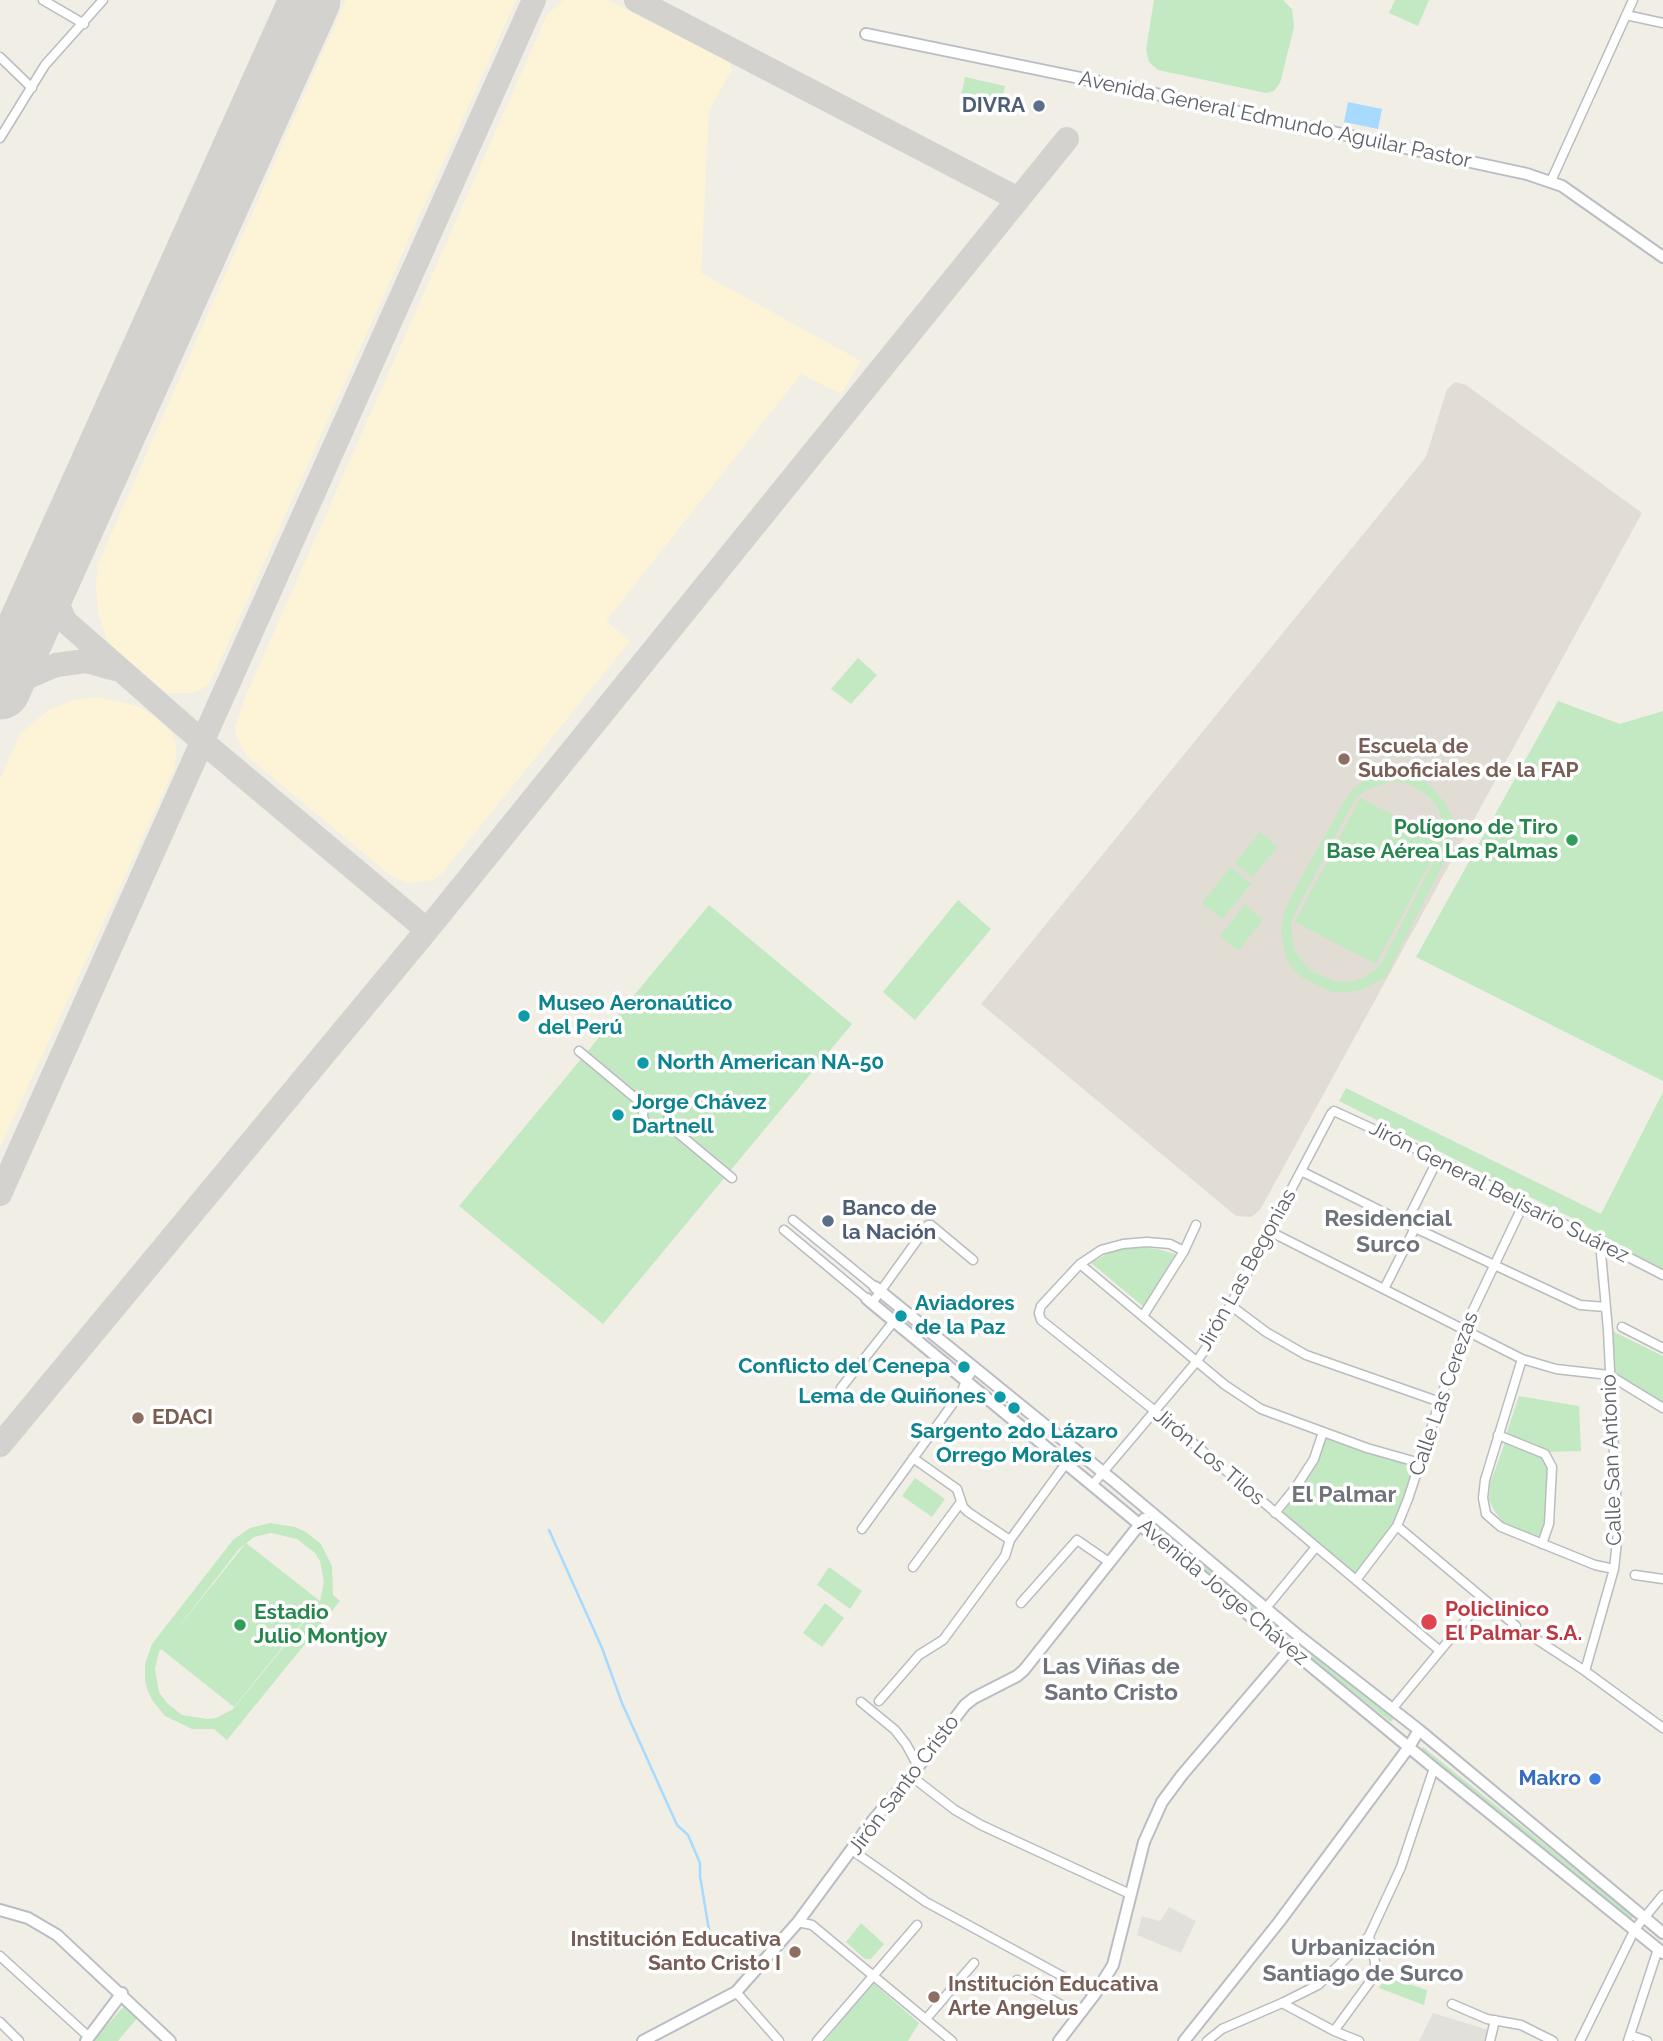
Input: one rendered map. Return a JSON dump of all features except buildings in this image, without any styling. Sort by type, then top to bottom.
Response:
[{"type":"street","points":[[43,0],[84,24]]},
{"type":"street","points":[[0,138],[53,54],[84,24],[103,0]]},
{"type":"street","points":[[1551,181],[1633,0]]},
{"type":"street","points":[[1626,15],[1663,23]]},
{"type":"street","name":"Avenida General Edmundo Aguilar Pastor","points":[[866,34],[1527,174],[1551,181],[1663,257]]},
{"type":"street","points":[[0,57],[32,88]]},
{"type":"street","points":[[579,1051],[646,1107]]},
{"type":"street","points":[[652,1102],[664,1105],[668,1112],[666,1123],[658,1127],[646,1123],[643,1115],[646,1107],[652,1102]]},
{"type":"street","name":"Jirón General Belisario Suárez","points":[[1335,1111],[1438,1159],[1663,1275]]},
{"type":"street","name":"Jirón Las Begonias","points":[[1093,1484],[1197,1361],[1213,1338],[1331,1114],[1335,1111]]},
{"type":"street","points":[[666,1123],[732,1178]]},
{"type":"street","points":[[1406,1223],[1438,1159]]},
{"type":"street","points":[[1301,1171],[1580,1305],[1606,1307]]},
{"type":"street","name":"Calle Las Cerezas","points":[[1356,1580],[1397,1526],[1463,1331],[1524,1203]]},
{"type":"street","name":"Avenida Jorge Chávez","points":[[793,1220],[1103,1472],[1300,1637],[1419,1730],[1663,1933]]},
{"type":"street","points":[[870,1301],[928,1225],[973,1260]]},
{"type":"street","points":[[1143,1316],[1184,1251],[1196,1225]]},
{"type":"street","points":[[1384,1289],[1415,1228]]},
{"type":"street","name":"Avenida Jorge Chávez","points":[[784,1230],[1434,1768],[1661,1951]]},
{"type":"street","points":[[1269,1231],[1522,1359],[1556,1369],[1609,1375],[1663,1408]]},
{"type":"street","points":[[1184,1251],[1170,1244],[1123,1244],[1101,1250],[1080,1264],[1225,1385],[1261,1409],[1420,1463]]},
{"type":"street","name":"Calle San Antonio","points":[[1585,1671],[1614,1569],[1618,1532],[1601,1253],[1603,1245]]},
{"type":"street","name":"Jirón Los Tilos","points":[[1080,1264],[1041,1306],[1038,1313],[1041,1321],[1154,1411],[1439,1650]]},
{"type":"street","points":[[1230,1305],[1266,1332],[1306,1355],[1440,1402]]},
{"type":"street","points":[[841,1388],[898,1324],[910,1316]]},
{"type":"street","points":[[1622,1327],[1663,1348]]},
{"type":"street","points":[[1522,1359],[1485,1480],[1484,1509],[1497,1524],[1595,1565],[1614,1569]]},
{"type":"street","points":[[862,1529],[962,1391],[974,1369]]},
{"type":"street","points":[[1275,1513],[1314,1459],[1323,1432]]},
{"type":"street","points":[[1498,1435],[1545,1454],[1552,1467],[1550,1514],[1542,1544]]},
{"type":"street","points":[[913,1458],[957,1489],[968,1512],[1010,1540]]},
{"type":"street","points":[[879,1701],[919,1655],[943,1640],[1005,1556],[1010,1540],[1067,1462]]},
{"type":"street","points":[[913,1567],[961,1502]]},
{"type":"street","name":"Jirón Santo Cristo","points":[[648,2040],[736,1992],[798,1923],[874,1819],[965,1705],[1024,1670],[1150,1511]]},
{"type":"street","points":[[1397,1526],[1516,1626]]},
{"type":"street","points":[[1021,1603],[1077,1540],[1109,1562]]},
{"type":"street","points":[[1266,1608],[1316,1547]]},
{"type":"street","points":[[1635,1575],[1663,1579]]},
{"type":"street","points":[[1392,1709],[1483,1598]]},
{"type":"street","points":[[1059,2041],[1095,1994],[1113,1965],[1144,1842],[1162,1802],[1300,1637]]},
{"type":"street","points":[[1533,1637],[1663,1727]]},
{"type":"street","points":[[861,1702],[895,1730],[906,1744],[914,1771],[955,1810],[981,1825],[1130,1894]]},
{"type":"street","points":[[1184,2041],[1279,1922],[1419,1730]]},
{"type":"street","points":[[1207,2041],[1222,2029],[1282,2003],[1324,1980],[1369,1936],[1401,1867],[1434,1768]]},
{"type":"street","points":[[853,1851],[926,1902],[1095,1994]]},
{"type":"street","points":[[1580,2041],[1635,1929],[1663,1895]]},
{"type":"street","points":[[0,1910],[43,1925],[57,1935],[122,1993],[170,2041]]},
{"type":"street","points":[[798,1923],[812,1925],[952,2041]]},
{"type":"street","points":[[817,2041],[917,1925]]},
{"type":"street","points":[[1334,2031],[1375,1971],[1376,1962],[1369,1936]]},
{"type":"street","points":[[1647,2041],[1629,2038],[1661,1951]]},
{"type":"street","points":[[0,1956],[87,2039],[122,1993]]},
{"type":"street","points":[[926,2019],[974,1964]]},
{"type":"street","points":[[1017,1980],[1079,2015]]},
{"type":"street","points":[[736,1992],[779,2041]]},
{"type":"street","points":[[1282,2003],[1359,2041]]},
{"type":"street","points":[[1452,2004],[1495,2020],[1521,2025],[1553,2041]]},
{"type":"street","points":[[1490,2041],[1495,2020]]},
{"type":"street","points":[[1,2024],[19,2041]]},
{"type":"shaded area","name":"Escuela de Suboficiales de la FAP","points":[[1455,382],[1466,385],[1642,513],[1260,1210],[1251,1217],[1236,1216],[981,1004],[1426,457],[1447,389]]},
{"type":"shaded area","points":[[1169,1907],[1196,1921],[1181,1953],[1137,1935],[1142,1916],[1160,1921]]},
{"type":"shaded area","points":[[1433,2013],[1495,2032],[1493,2041],[1419,2041]]},
{"type":"green space","points":[[1154,0],[1283,0],[1292,9],[1294,27],[1280,83],[1274,91],[1266,93],[1158,70],[1149,62],[1146,50]]},
{"type":"green space","points":[[1395,0],[1429,0],[1418,26],[1389,13]]},
{"type":"green space","points":[[965,77],[1005,86],[999,114],[960,101]]},
{"type":"green space","points":[[858,658],[877,675],[851,704],[831,689]]},
{"type":"green space","name":"Polígono de Tiro Base Aérea Las Palmas","points":[[1558,701],[1620,724],[1663,711],[1663,1081],[1416,957]]},
{"type":"green space","points":[[1381,774],[1407,774],[1428,783],[1445,803],[1451,815],[1452,841],[1385,978],[1363,989],[1332,992],[1304,979],[1286,959],[1281,931],[1283,916],[1288,902],[1344,801],[1353,789],[1365,780]],"holes":[[[1391,781],[1406,783],[1427,795],[1437,806],[1443,828],[1442,840],[1360,798],[1295,922],[1376,964],[1441,842],[1440,849],[1381,964],[1355,981],[1337,982],[1311,971],[1294,949],[1291,925],[1294,915],[1356,797],[1368,789]]]},
{"type":"green space","points":[[1260,832],[1278,847],[1252,877],[1235,863]]},
{"type":"green space","points":[[1231,867],[1251,884],[1222,919],[1202,903]]},
{"type":"green space","points":[[958,900],[991,929],[915,1020],[883,992]]},
{"type":"green space","points":[[1245,904],[1263,920],[1238,951],[1220,936]]},
{"type":"green space","points":[[709,905],[852,1024],[603,1324],[459,1206]]},
{"type":"green space","points":[[1346,1088],[1601,1214],[1663,1092],[1663,1269],[1614,1244],[1578,1221],[1339,1101]]},
{"type":"green space","points":[[1129,1246],[1175,1254],[1144,1307],[1091,1263],[1112,1251]]},
{"type":"green space","points":[[1610,1330],[1663,1356],[1663,1405],[1615,1375]]},
{"type":"green space","points":[[1519,1396],[1579,1406],[1581,1451],[1547,1452],[1506,1435]]},
{"type":"green space","points":[[1325,1438],[1416,1465],[1406,1498],[1391,1530],[1357,1572],[1353,1573],[1281,1516],[1316,1462]]},
{"type":"green space","points":[[1505,1442],[1541,1455],[1548,1467],[1547,1517],[1540,1539],[1505,1524],[1489,1500],[1490,1484]]},
{"type":"green space","points":[[915,1478],[945,1499],[932,1517],[902,1496]]},
{"type":"green space","points":[[1151,1519],[1287,1632],[1284,1636],[1148,1523]]},
{"type":"green space","name":"Estadio Julio Montjoy","points":[[270,1523],[295,1527],[306,1532],[321,1544],[332,1566],[333,1595],[340,1601],[227,1740],[214,1729],[192,1729],[165,1716],[148,1691],[145,1664],[152,1644],[233,1540],[250,1528]],"holes":[[[271,1533],[297,1539],[315,1553],[320,1561],[324,1582],[320,1601],[246,1543],[254,1537]],[[245,1544],[172,1636],[239,1549]],[[319,1602],[233,1709],[208,1719],[182,1715],[167,1703],[159,1692],[155,1669],[161,1649],[234,1707]]]},
{"type":"green space","points":[[829,1567],[862,1591],[850,1609],[817,1585]]},
{"type":"green space","points":[[825,1603],[844,1618],[822,1647],[803,1633]]},
{"type":"green space","points":[[1309,1648],[1395,1716],[1391,1722],[1301,1650]]},
{"type":"green space","points":[[1423,1747],[1634,1916],[1630,1920],[1421,1749]]},
{"type":"green space","points":[[861,1923],[884,1944],[871,1959],[865,1959],[846,1942]]},
{"type":"green space","points":[[1385,1976],[1427,1990],[1424,2005],[1379,1988]]},
{"type":"green space","points":[[872,1982],[919,2023],[908,2041],[825,2041]]},
{"type":"green space","points":[[125,2005],[138,2017],[118,2041],[93,2041]]},
{"type":"sand","points":[[346,0],[516,0],[210,683],[191,693],[167,693],[107,640],[98,612],[98,564]]},
{"type":"sand","points":[[563,0],[607,0],[728,60],[732,69],[709,111],[701,273],[861,361],[841,394],[801,374],[606,621],[630,641],[443,872],[433,880],[408,883],[390,875],[247,756],[236,737],[235,727],[246,695],[547,15]]},
{"type":"sand","points":[[96,697],[138,706],[153,716],[172,733],[176,744],[176,758],[173,771],[0,1147],[0,779],[20,734],[49,710],[74,700]]},
{"type":"water","points":[[1348,102],[1382,109],[1378,129],[1344,122]]},
{"type":"waterway","points":[[549,1530],[677,1825],[688,1835],[700,1863],[712,1948]]},
{"type":"taxiway","points":[[0,1194],[534,0]]},
{"type":"taxiway","points":[[636,0],[1018,199]]},
{"type":"taxiway","points":[[0,1445],[427,930],[1067,139]]},
{"type":"taxiway","points":[[58,560],[55,598],[65,621],[204,743],[427,930]]},
{"type":"taxiway","points":[[24,636],[45,620],[59,618],[65,621]]},
{"type":"taxiway","points":[[0,700],[15,685],[56,665],[86,661],[115,669]]},
{"type":"runway","points":[[0,689],[310,0]]},
{"type":"place","name":"DIVRA","points":[[1039,106]]},
{"type":"place","name":"Escuela de Suboficiales de la FAP","points":[[1344,759]]},
{"type":"place","name":"Polígono de Tiro Base Aérea Las Palmas","points":[[1572,840]]},
{"type":"place","name":"Museo Aeronaútico del Perú","points":[[524,1016]]},
{"type":"place","name":"North American NA-50","points":[[643,1063]]},
{"type":"place","name":"Jorge Chávez Dartnell","points":[[618,1115]]},
{"type":"place","name":"Banco de la Nación","points":[[828,1221]]},
{"type":"place","name":"Aviadores de la Paz","points":[[901,1316]]},
{"type":"place","name":"Conflicto del Cenepa","points":[[964,1367]]},
{"type":"place","name":"Lema de Quiñones","points":[[1000,1397]]},
{"type":"place","name":"Sargento 2do Lázaro Orrego Morales","points":[[1014,1408]]},
{"type":"place","name":"EDACI","points":[[138,1418]]},
{"type":"place","name":"Policlinico El Palmar S.A.","points":[[1429,1622]]},
{"type":"place","name":"Estadio Julio Montjoy","points":[[240,1625]]},
{"type":"place","name":"Makro","points":[[1595,1779]]},
{"type":"place","name":"Institución Educativa Santo Cristo I","points":[[795,1952]]},
{"type":"place","name":"Institución Educativa Arte Angelus","points":[[934,1997]]},
{"type":"district","name":"Residencial Surco","points":[[1388,1232]]},
{"type":"district","name":"El Palmar","points":[[1344,1495]]},
{"type":"district","name":"Las Viñas de Santo Cristo","points":[[1111,1680]]},
{"type":"district","name":"Urbanización Santiago de Surco","points":[[1363,1961]]}]
